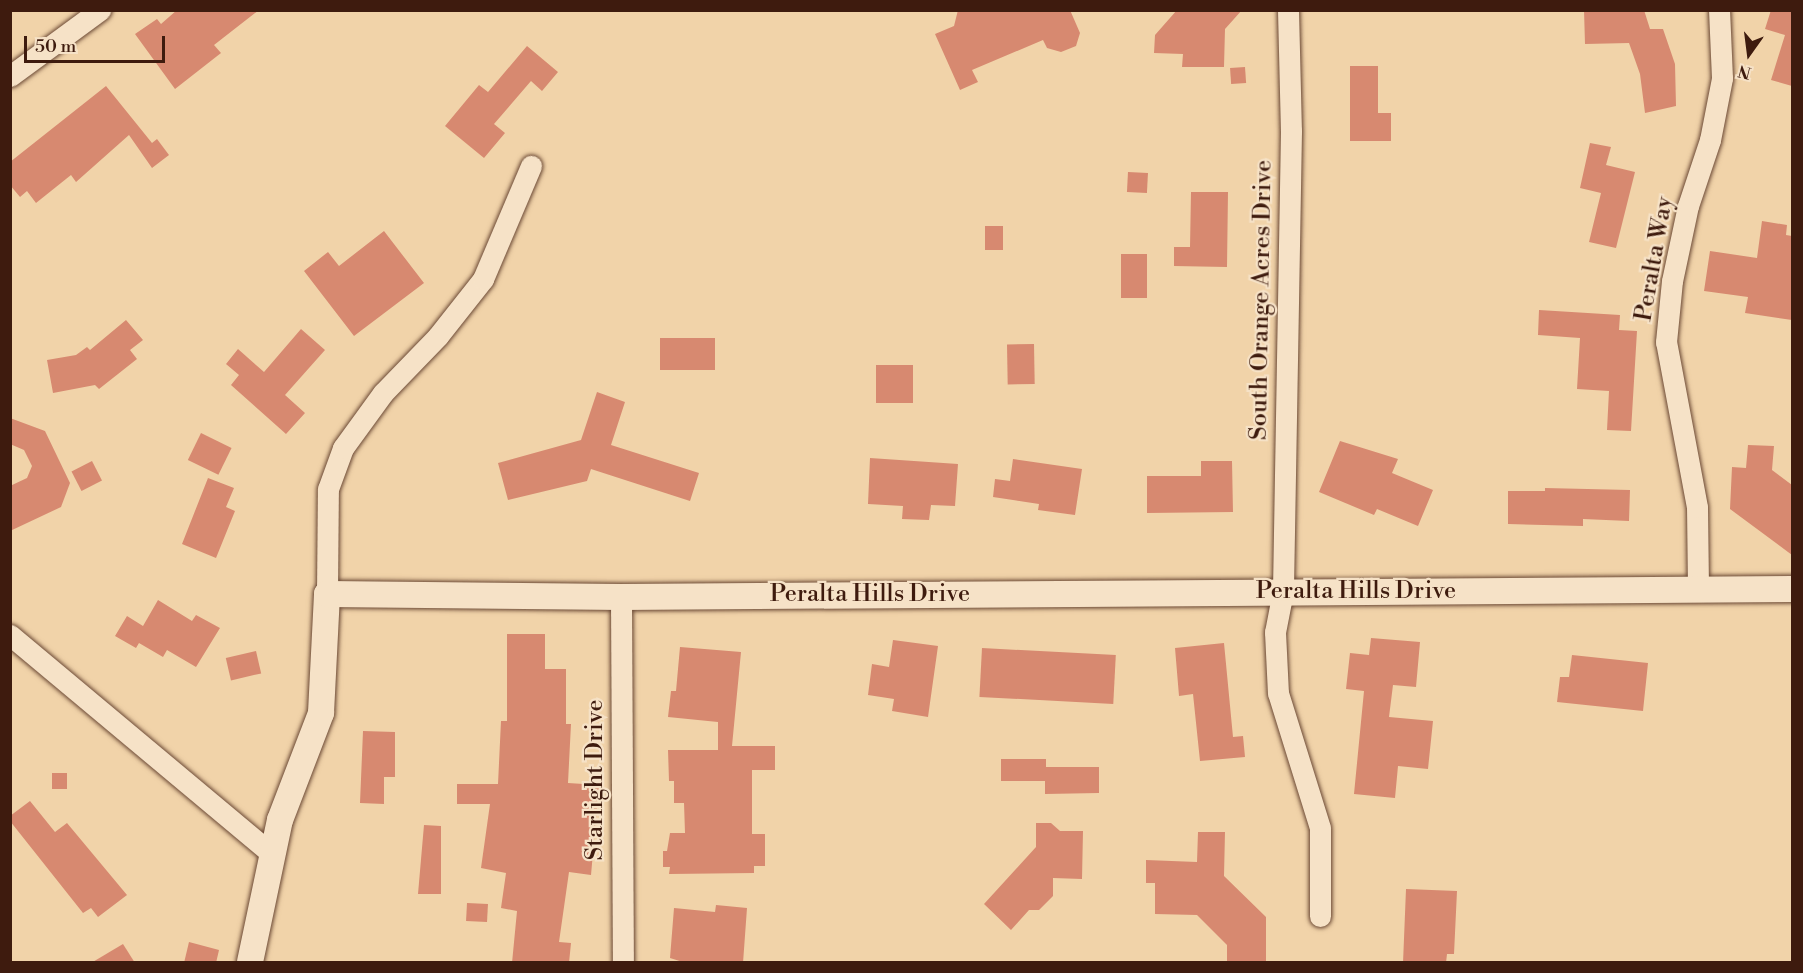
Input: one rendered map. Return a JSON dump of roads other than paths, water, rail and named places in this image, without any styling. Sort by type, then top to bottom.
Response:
[{"type":"street","points":[[10,76],[100,10]]},
{"type":"street","name":"South Orange Acres Drive","points":[[1288,10],[1291,131],[1283,591],[1275,632],[1278,693],[1320,828],[1320,916]]},
{"type":"street","name":"Peralta Way","points":[[1698,588],[1697,507],[1666,342],[1677,260],[1688,206],[1710,140],[1722,78],[1719,10]]},
{"type":"street","points":[[250,963],[280,820],[321,713],[327,594],[328,489],[343,448],[383,393],[438,336],[483,279],[531,166]]},
{"type":"street","name":"Peralta Hills Drive","points":[[327,594],[621,597],[1283,591],[1594,593],[1698,588],[1792,589]]},
{"type":"street","name":"Starlight Drive","points":[[621,597],[623,963]]},
{"type":"street","points":[[10,635],[272,854]]}]
